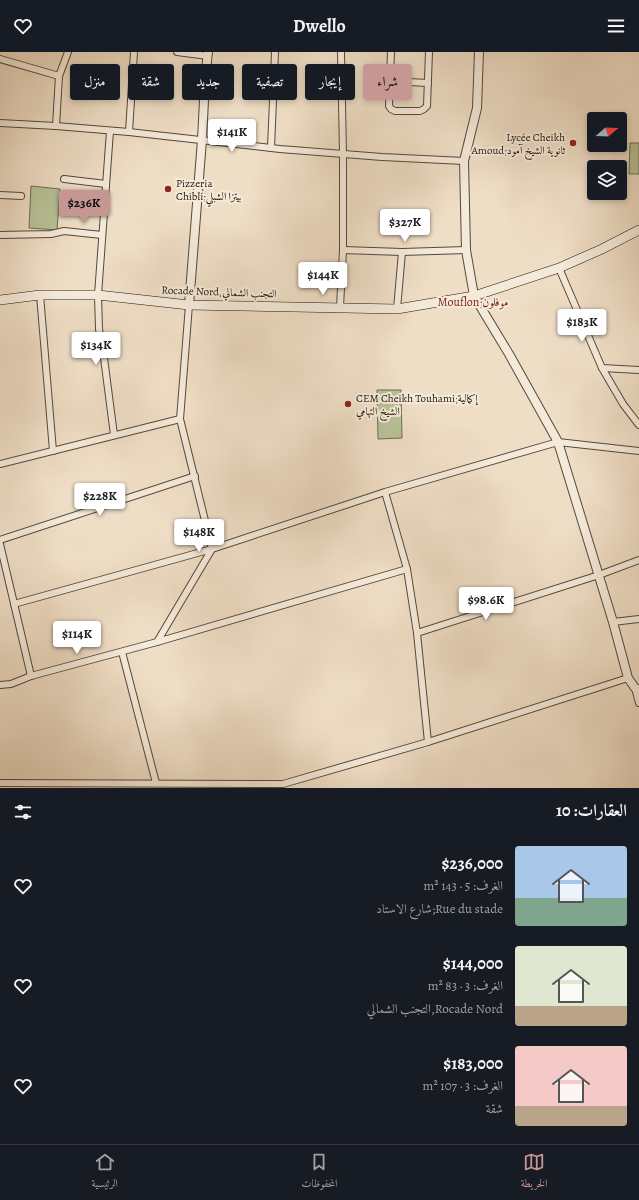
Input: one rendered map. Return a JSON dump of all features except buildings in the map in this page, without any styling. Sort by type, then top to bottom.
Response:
[{"type":"main road","name":"Rocade Nord,التجنب الشمالي","points":[[0,300],[40,295],[98,295],[189,305],[397,309],[474,296],[559,268],[602,249],[639,230]]},
{"type":"street","points":[[56,126],[59,76],[68,52]]},
{"type":"street","points":[[129,132],[134,52]]},
{"type":"street","points":[[157,642],[212,549],[180,419],[208,54],[176,52]]},
{"type":"street","points":[[271,148],[275,52]]},
{"type":"street","points":[[340,307],[343,250],[341,52]]},
{"type":"street","points":[[390,64],[391,52]]},
{"type":"street","points":[[389,100],[389,106],[395,111],[420,111],[427,106],[429,52]]},
{"type":"street","points":[[479,52],[476,108],[464,162],[466,250],[474,296],[509,354],[558,442],[613,622],[628,678],[637,689],[639,703]]},
{"type":"street","points":[[0,59],[59,76]]},
{"type":"street","points":[[412,82],[428,83]]},
{"type":"street","points":[[0,123],[129,132],[242,146],[464,162]]},
{"type":"street","points":[[110,131],[98,295],[99,329],[114,435]]},
{"type":"street","points":[[64,179],[106,184]]},
{"type":"street","points":[[0,195],[21,196]]},
{"type":"street","points":[[65,204],[104,207]]},
{"type":"street","points":[[0,235],[51,234],[64,231],[102,235]]},
{"type":"street","points":[[343,250],[402,252],[466,250]]},
{"type":"street","points":[[397,309],[402,252]]},
{"type":"street","points":[[559,268],[602,368],[623,404],[639,425]]},
{"type":"street","points":[[40,295],[53,451]]},
{"type":"street","points":[[602,368],[639,370]]},
{"type":"street","points":[[0,464],[180,419]]},
{"type":"street","points":[[14,604],[212,549],[385,492],[558,442],[639,451]]},
{"type":"street","points":[[0,540],[195,476]]},
{"type":"street","points":[[385,492],[407,569],[417,633],[428,742]]},
{"type":"street","points":[[0,544],[31,676]]},
{"type":"street","points":[[417,633],[599,575],[639,560]]},
{"type":"street","points":[[0,685],[11,684],[31,676],[122,652],[407,569]]},
{"type":"street","points":[[0,575],[7,573]]},
{"type":"street","points":[[613,622],[639,619]]},
{"type":"street","points":[[122,652],[156,783]]},
{"type":"street","points":[[0,783],[282,784],[428,742],[628,678]]},
{"type":"green space","points":[[630,143],[639,143],[639,174],[629,174]]},
{"type":"green space","points":[[31,186],[60,189],[57,230],[29,228]]},
{"type":"green space","points":[[377,390],[401,390],[402,438],[378,439]]},
{"type":"place","name":"Lycée Cheikh Amoud;ثانوية الشيخ آمود","points":[[573,143]]},
{"type":"place","name":"Pizzeria Chibli;بيتزا الشبلي","points":[[168,189]]},
{"type":"place","name":"CEM Cheikh Touhami;إكمالية الشيخ التهامي","points":[[348,404]]},
{"type":"district","name":"Mouflon;موفلون","points":[[473,302]]}]
